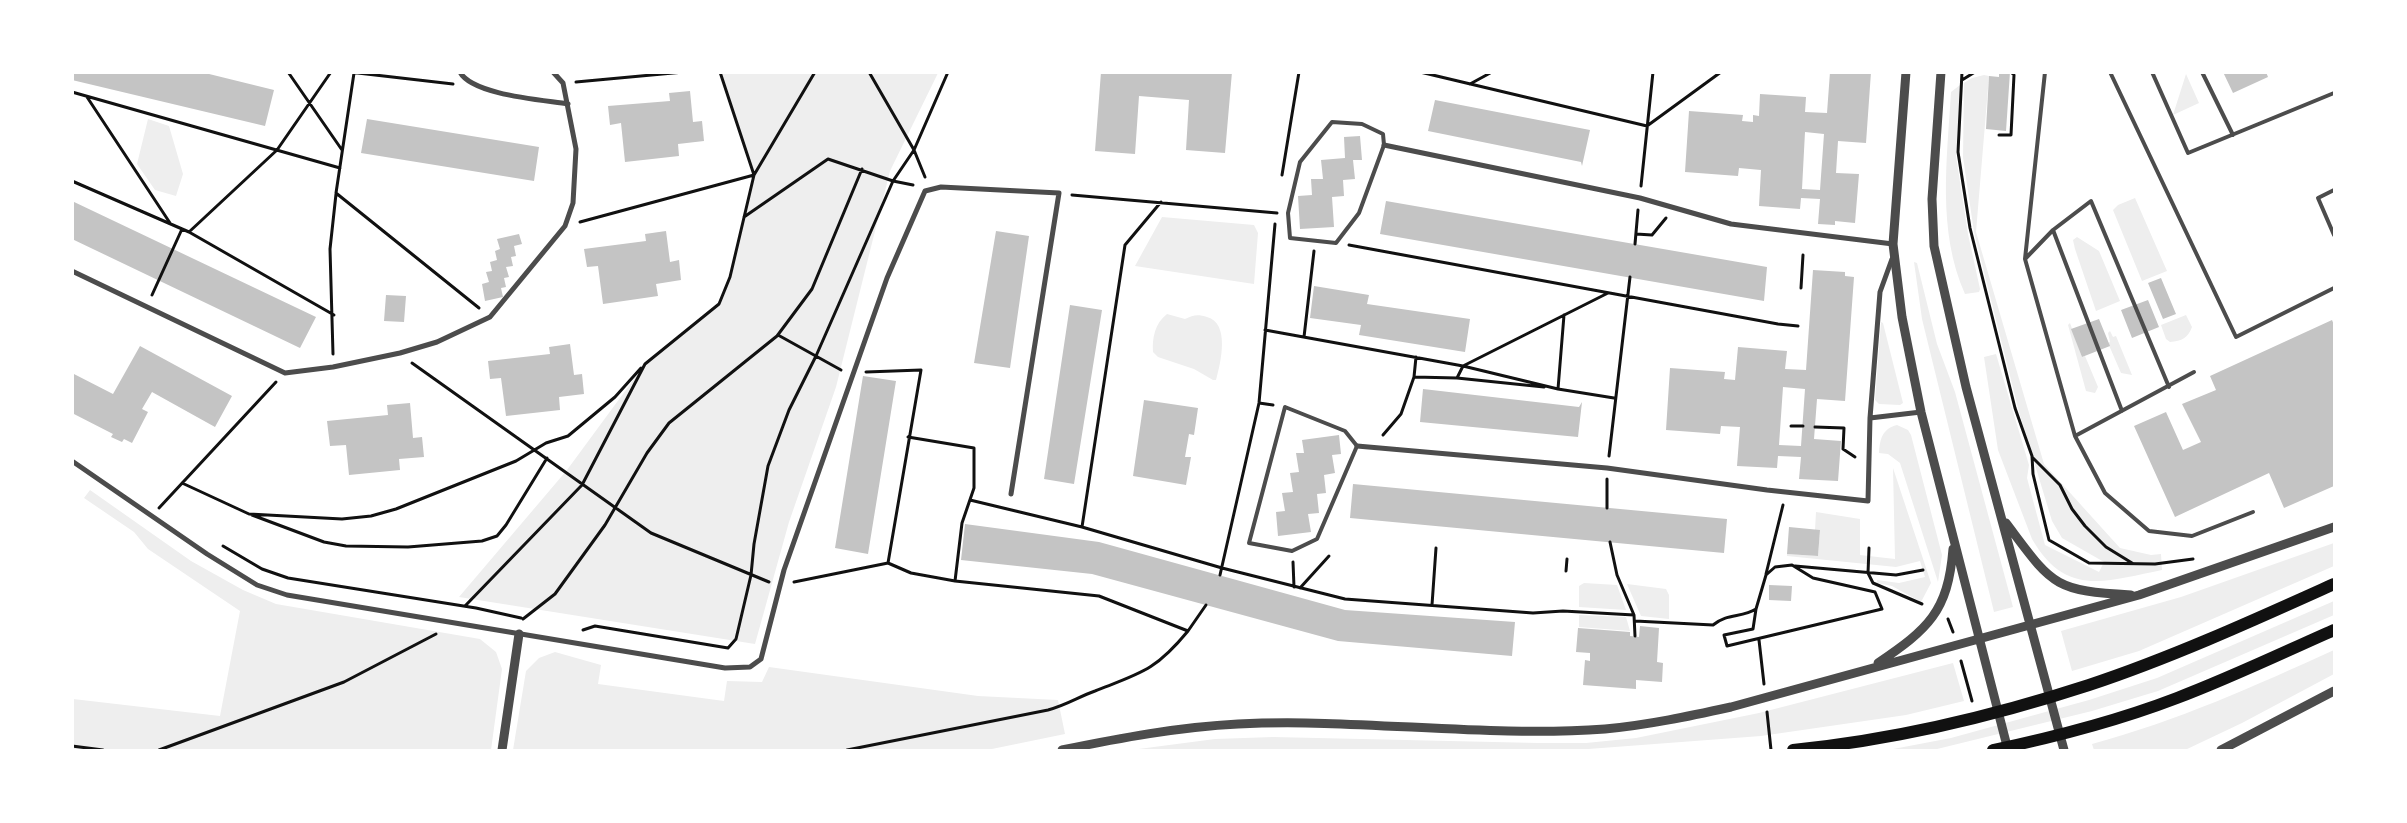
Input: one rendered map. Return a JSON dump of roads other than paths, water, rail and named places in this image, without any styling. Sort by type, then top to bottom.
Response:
[{"type":"main road","points":[[1793,750],[1861,742],[1999,710],[2088,685],[2216,637],[2334,584]]},
{"type":"main road","points":[[1993,750],[2106,722],[2176,698],[2248,670],[2334,630]]},
{"type":"street","points":[[460,72],[464,79],[475,86],[526,98],[568,104]]},
{"type":"street","points":[[72,271],[285,373],[333,367],[400,354],[437,342],[490,317],[565,226],[574,203],[576,149],[563,83],[553,72]]},
{"type":"street","points":[[1906,72],[1892,244],[1908,355],[1953,542],[2008,750]]},
{"type":"street","points":[[1941,72],[1932,199],[1934,246],[1966,387],[2064,750]]},
{"type":"street","points":[[1384,145],[1640,198],[1731,224],[1892,244]]},
{"type":"street","points":[[72,461],[208,554],[257,585],[287,595],[726,668],[750,668],[762,659],[780,586],[887,278],[925,191],[941,187],[1059,194],[1011,494]]},
{"type":"street","points":[[1357,446],[1607,468],[1868,501],[1870,418],[1880,292],[1894,256]]},
{"type":"street","points":[[1870,418],[1921,412]]},
{"type":"street","points":[[2003,519],[2042,570],[2055,582],[2084,592],[2139,595]]},
{"type":"street","points":[[1062,750],[1149,734],[1238,724],[1542,730],[1622,727],[1732,706],[2139,595],[2334,526]]},
{"type":"street","points":[[1871,667],[1905,644],[1929,624],[1937,612],[1951,577],[1953,542]]},
{"type":"street","points":[[502,750],[520,634]]},
{"type":"street","points":[[2221,750],[2334,691]]},
{"type":"street","points":[[2232,750],[2245,739]]},
{"type":"lane","points":[[2045,72],[2025,259],[2074,436],[2105,493],[2148,531],[2192,536],[2253,512]]},
{"type":"lane","points":[[2110,72],[2236,336],[2334,288]]},
{"type":"lane","points":[[2152,72],[2188,153],[2334,93]]},
{"type":"lane","points":[[2202,72],[2233,135]]},
{"type":"lane","points":[[1332,122],[1362,124],[1383,134],[1384,145],[1359,213],[1336,242],[1290,238],[1288,213],[1300,162],[1332,122]]},
{"type":"lane","points":[[2334,190],[2318,198],[2334,235]]},
{"type":"lane","points":[[2025,259],[2053,230],[2091,201],[2169,387]]},
{"type":"lane","points":[[2053,230],[2122,411]]},
{"type":"lane","points":[[2074,436],[2194,372]]},
{"type":"lane","points":[[1285,407],[1345,431],[1357,446],[1316,539],[1292,551],[1249,543],[1285,407]]}]
